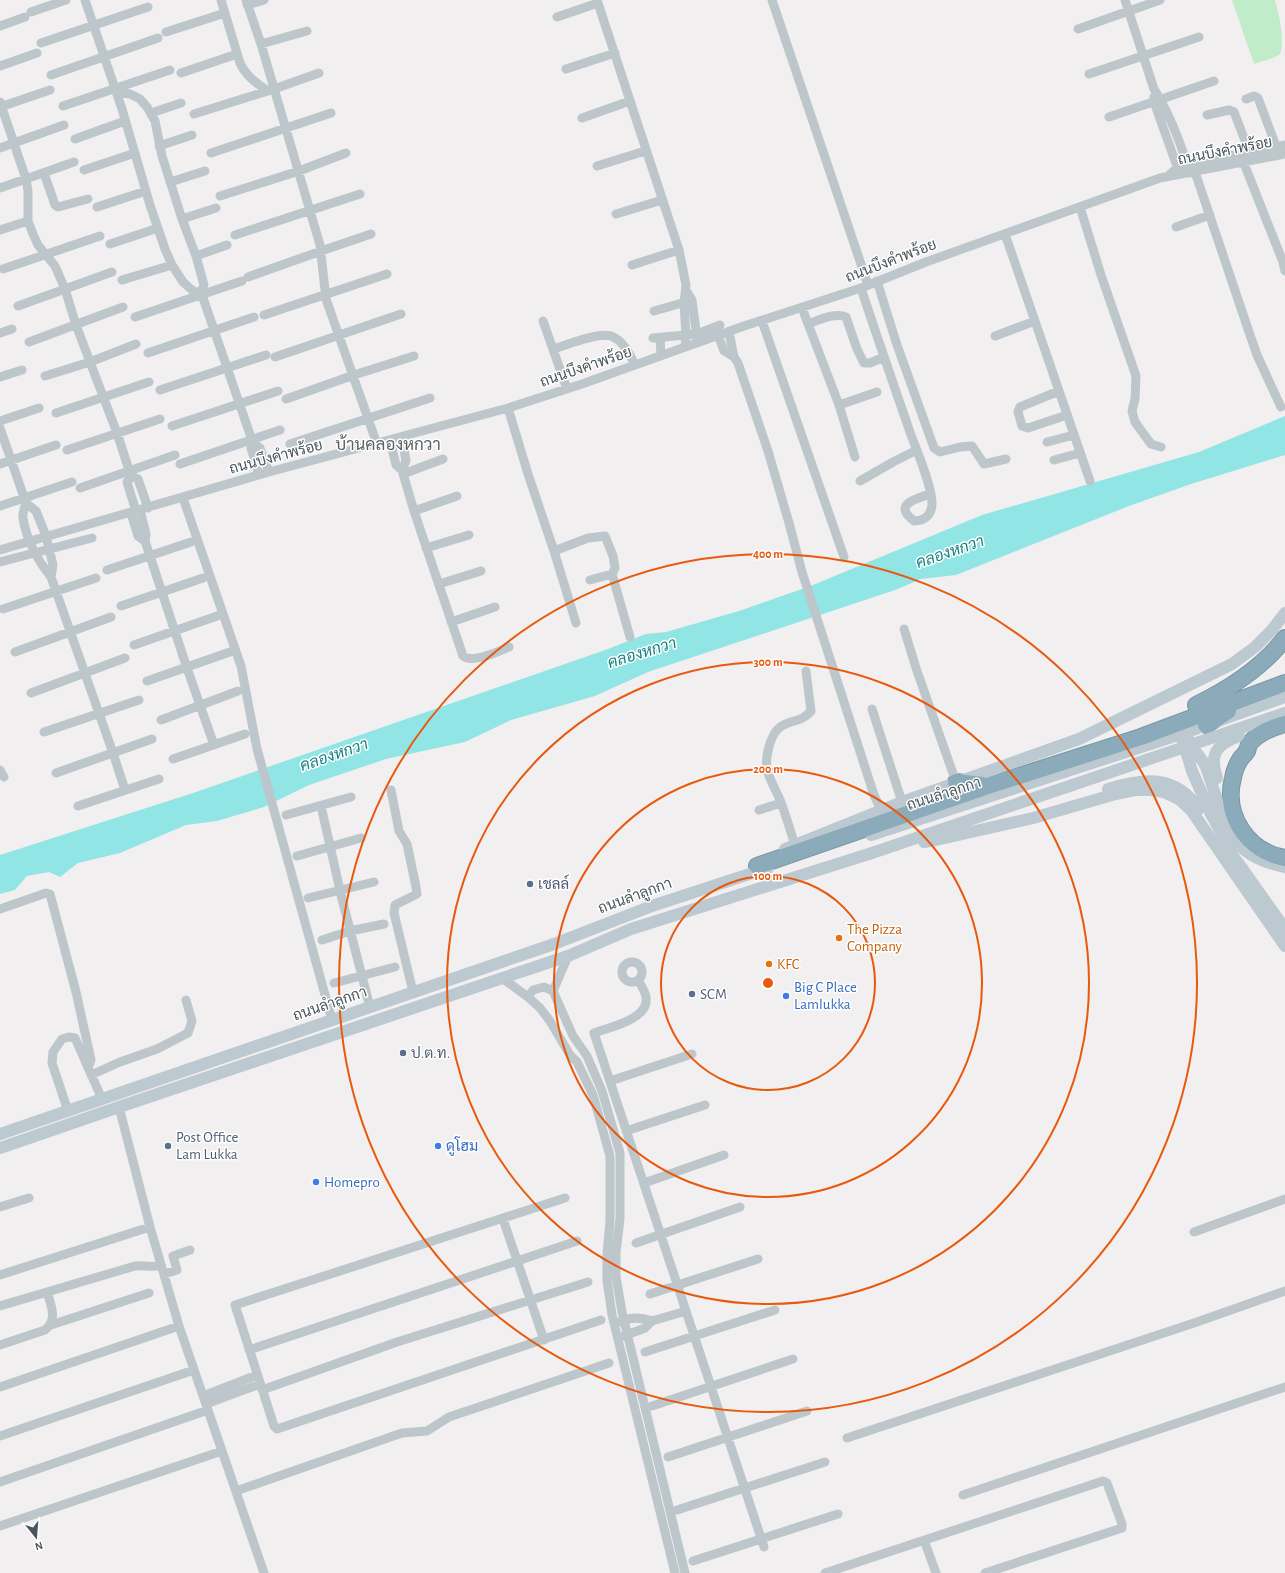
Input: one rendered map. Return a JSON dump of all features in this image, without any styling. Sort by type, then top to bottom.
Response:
[{"type":"highway","points":[[1084,754],[1140,726],[1192,707],[1216,696],[1252,670],[1285,638]]},
{"type":"highway","points":[[756,866],[988,786],[1141,737],[1285,683]]},
{"type":"highway","points":[[1206,725],[1226,712],[1285,691]]},
{"type":"highway","points":[[1285,724],[1269,730],[1250,743],[1247,751],[1238,764],[1231,786],[1232,808],[1236,823],[1242,832],[1255,845],[1265,851],[1285,858]]},
{"type":"highway","points":[[1247,751],[1263,740],[1285,731]]},
{"type":"highway","points":[[956,782],[988,786]]},
{"type":"main road","points":[[740,877],[770,855],[902,802],[1079,739],[1221,670],[1255,647],[1272,630],[1285,613]]},
{"type":"main road","name":"ถนนลำลูกกา","points":[[0,1134],[554,944],[633,913],[1184,733],[1285,697]]},
{"type":"main road","name":"ถนนลำลูกกา","points":[[0,1148],[568,956],[631,929],[896,845],[1116,772],[1285,713]]},
{"type":"main road","points":[[1218,803],[1218,783],[1213,762],[1217,750],[1222,744],[1232,738],[1285,719]]},
{"type":"main road","points":[[1184,733],[1188,746],[1188,760],[1198,785],[1216,823],[1243,870]]},
{"type":"main road","points":[[1188,746],[1200,755],[1229,833],[1238,846],[1244,852],[1262,862],[1285,867]]},
{"type":"main road","points":[[1110,757],[1116,772]]},
{"type":"main road","points":[[1198,785],[1196,773],[1201,769],[1204,770],[1210,780]]},
{"type":"main road","points":[[936,840],[1127,783],[1152,780],[1168,784],[1187,795],[1195,803],[1285,929]]},
{"type":"main road","points":[[896,845],[936,840],[1033,818],[1129,792],[1151,790],[1164,792],[1183,802],[1195,815],[1285,946]]},
{"type":"street","points":[[0,26],[66,0]]},
{"type":"street","points":[[85,0],[158,228],[172,265],[183,282],[192,290],[201,295]]},
{"type":"street","points":[[221,0],[237,54],[244,71],[259,85],[271,90]]},
{"type":"street","points":[[264,0],[246,3],[261,44],[271,90],[299,171],[310,210],[321,251],[326,294],[377,444]]},
{"type":"street","points":[[772,0],[864,286],[884,357],[930,494]]},
{"type":"street","points":[[1125,0],[1144,56],[1168,139],[1179,171]]},
{"type":"street","points":[[1078,29],[1160,0]]},
{"type":"street","points":[[557,17],[598,2],[645,151],[679,250],[688,302],[697,338]]},
{"type":"street","points":[[41,43],[148,7]]},
{"type":"street","points":[[166,32],[225,13]]},
{"type":"street","points":[[261,44],[307,31]]},
{"type":"street","points":[[1089,74],[1199,37]]},
{"type":"street","points":[[51,75],[158,38]]},
{"type":"street","points":[[0,66],[37,53]]},
{"type":"street","points":[[566,69],[615,53]]},
{"type":"street","points":[[181,73],[237,54]]},
{"type":"street","points":[[63,106],[115,90],[170,70]]},
{"type":"street","points":[[194,114],[320,73]]},
{"type":"street","points":[[1109,117],[1214,82]]},
{"type":"street","points":[[50,90],[0,105],[26,179],[28,191],[28,221],[38,245],[55,266],[65,289],[76,325],[117,433],[130,473],[127,482],[138,510],[138,536],[145,541],[214,745]]},
{"type":"street","points":[[115,90],[130,94],[140,99],[151,113],[157,129],[159,146],[182,219],[196,256],[204,285],[201,295],[252,442],[252,448],[259,475]]},
{"type":"street","points":[[1246,99],[1254,96],[1258,98],[1281,146]]},
{"type":"street","points":[[582,118],[630,101]]},
{"type":"street","points":[[1158,101],[1177,135],[1210,215],[1257,355],[1281,407]]},
{"type":"street","points":[[151,113],[181,103]]},
{"type":"street","points":[[1207,115],[1229,110],[1234,112],[1248,151]]},
{"type":"street","points":[[210,153],[285,130],[331,113]]},
{"type":"street","points":[[75,139],[125,121]]},
{"type":"street","points":[[0,148],[64,125]]},
{"type":"street","points":[[159,146],[192,135]]},
{"type":"street","points":[[1168,139],[1177,135]]},
{"type":"street","name":"ถนนบึงคำพร้อย","points":[[1191,169],[1248,151],[1281,146]]},
{"type":"street","points":[[597,166],[645,151]]},
{"type":"street","points":[[84,170],[135,153]]},
{"type":"street","points":[[220,196],[299,171],[346,153]]},
{"type":"street","name":"ถนนบึงคำพร้อย","points":[[0,550],[269,472],[508,408],[567,389],[685,347],[697,338],[729,332],[802,308],[1179,171],[1243,162],[1285,154]]},
{"type":"street","points":[[0,188],[74,162]]},
{"type":"street","points":[[1243,162],[1284,262],[1285,271]]},
{"type":"street","points":[[170,182],[205,171]]},
{"type":"street","points":[[44,173],[58,207],[88,199]]},
{"type":"street","points":[[97,207],[146,191]]},
{"type":"street","points":[[235,235],[360,194]]},
{"type":"street","points":[[616,214],[662,200]]},
{"type":"street","points":[[1080,207],[1101,275],[1136,376],[1135,399],[1132,411],[1135,422],[1150,444],[1161,447]]},
{"type":"street","points":[[182,219],[216,208]]},
{"type":"street","points":[[1176,227],[1210,215]]},
{"type":"street","points":[[0,230],[28,221]]},
{"type":"street","points":[[110,244],[158,228]]},
{"type":"street","points":[[135,317],[371,234]]},
{"type":"street","points":[[1005,234],[1090,481]]},
{"type":"street","points":[[3,269],[100,236]]},
{"type":"street","points":[[196,256],[227,245]]},
{"type":"street","points":[[632,266],[679,250]]},
{"type":"street","points":[[122,280],[172,265]]},
{"type":"street","points":[[18,306],[112,272]]},
{"type":"street","points":[[264,315],[387,274]]},
{"type":"street","points":[[877,281],[897,345],[934,448],[940,452],[960,447],[972,446],[984,464],[1006,458]]},
{"type":"street","points":[[654,311],[688,302]]},
{"type":"street","points":[[685,347],[688,302]]},
{"type":"street","points":[[29,342],[123,307]]},
{"type":"street","points":[[802,308],[840,405],[855,456]]},
{"type":"street","points":[[160,390],[227,368],[340,336],[401,314]]},
{"type":"street","points":[[808,324],[834,316],[846,316],[857,349],[864,363],[870,363],[884,357]]},
{"type":"street","points":[[148,353],[254,318]]},
{"type":"street","points":[[543,321],[567,389]]},
{"type":"street","points":[[762,321],[844,557]]},
{"type":"street","points":[[995,336],[1035,321]]},
{"type":"street","points":[[660,356],[656,338],[686,335],[697,338],[720,325]]},
{"type":"street","points":[[0,333],[12,329]]},
{"type":"street","points":[[729,332],[734,357],[738,363],[768,451],[821,632],[874,795],[881,810]]},
{"type":"street","points":[[718,335],[724,351],[734,357]]},
{"type":"street","points":[[553,349],[599,336],[611,336],[621,343],[629,352],[635,365]]},
{"type":"street","points":[[45,376],[90,362],[136,344]]},
{"type":"street","points":[[286,399],[414,356]]},
{"type":"street","points":[[0,378],[22,370]]},
{"type":"street","points":[[56,413],[149,382]]},
{"type":"street","points":[[172,426],[278,391]]},
{"type":"street","points":[[1059,391],[1020,407],[1018,412],[1022,426],[1028,428],[1067,415]]},
{"type":"street","points":[[840,405],[877,392]]},
{"type":"street","points":[[290,444],[430,398]]},
{"type":"street","points":[[0,421],[39,408]]},
{"type":"street","points":[[508,408],[576,623]]},
{"type":"street","points":[[67,450],[160,419]]},
{"type":"street","points":[[0,428],[25,500],[36,511],[46,536],[53,565],[51,577],[55,592],[125,790]]},
{"type":"street","points":[[180,464],[252,442],[280,430]]},
{"type":"street","points":[[1047,442],[1074,435]]},
{"type":"street","points":[[402,437],[406,461],[402,472]]},
{"type":"street","points":[[390,440],[396,465],[402,472],[463,656],[467,659],[484,656],[509,647]]},
{"type":"street","points":[[252,442],[260,448],[269,472]]},
{"type":"street","points":[[0,464],[56,445]]},
{"type":"street","points":[[860,481],[916,450]]},
{"type":"street","points":[[1054,460],[1080,453]]},
{"type":"street","points":[[80,488],[130,473],[175,455]]},
{"type":"street","points":[[402,472],[443,459]]},
{"type":"street","points":[[0,506],[25,500],[72,482]]},
{"type":"street","points":[[414,511],[457,496]]},
{"type":"street","points":[[183,498],[241,666],[257,749],[332,1020]]},
{"type":"street","points":[[25,500],[23,516],[30,541],[42,567],[51,577]]},
{"type":"street","points":[[426,548],[469,534]]},
{"type":"street","points":[[554,551],[588,538],[605,536],[613,556],[615,568],[612,574],[630,637]]},
{"type":"street","points":[[0,562],[92,538]]},
{"type":"street","points":[[107,570],[191,542]]},
{"type":"street","points":[[439,584],[481,571]]},
{"type":"street","points":[[590,580],[612,574]]},
{"type":"street","points":[[3,609],[96,578]]},
{"type":"street","points":[[121,606],[203,578]]},
{"type":"street","points":[[451,622],[495,607]]},
{"type":"street","points":[[134,645],[217,616]]},
{"type":"street","points":[[15,652],[111,617]]},
{"type":"street","points":[[904,629],[956,782]]},
{"type":"street","points":[[147,681],[230,652]]},
{"type":"street","points":[[31,693],[125,658]]},
{"type":"street","points":[[795,845],[767,768],[768,750],[771,739],[778,729],[789,722],[801,720],[811,711],[806,671]]},
{"type":"street","points":[[161,720],[238,691]]},
{"type":"street","points":[[44,732],[138,700]]},
{"type":"street","points":[[872,709],[902,802]]},
{"type":"street","points":[[173,759],[245,734]]},
{"type":"street","points":[[56,773],[152,739]]},
{"type":"street","points":[[78,806],[159,779]]},
{"type":"street","points":[[391,790],[399,831],[407,844],[417,894],[395,905],[394,914],[413,992]]},
{"type":"street","points":[[286,815],[351,797]]},
{"type":"street","points":[[760,810],[781,803]]},
{"type":"street","points":[[321,806],[340,890],[370,1007]]},
{"type":"street","points":[[297,856],[361,838]]},
{"type":"street","points":[[308,898],[374,882]]},
{"type":"street","points":[[0,909],[46,893],[50,894],[76,992],[91,1060],[90,1072]]},
{"type":"street","points":[[322,940],[350,931],[384,924]]},
{"type":"street","points":[[553,991],[568,956]]},
{"type":"street","points":[[334,983],[395,967]]},
{"type":"street","points":[[502,978],[528,997],[540,1008],[550,1021],[570,1055],[577,1062],[593,1095],[604,1130],[610,1156],[610,1221],[607,1254],[607,1280],[618,1338],[675,1573]]},
{"type":"street","points":[[638,980],[647,998],[645,1008],[641,1013],[632,1019],[594,1033],[762,1542]]},
{"type":"street","points":[[528,997],[533,990],[544,987],[553,991],[574,1038],[587,1056],[602,1091],[613,1126],[620,1153],[620,1219],[616,1252],[616,1278],[624,1319],[683,1572]]},
{"type":"street","points":[[90,1072],[157,1049],[188,1033],[192,1021],[186,1000]]},
{"type":"street","points":[[550,1021],[563,1015]]},
{"type":"street","points":[[68,1111],[52,1063],[53,1052],[62,1039],[69,1037],[76,1038],[102,1099]]},
{"type":"street","points":[[570,1055],[580,1047]]},
{"type":"street","points":[[610,1081],[692,1054]]},
{"type":"street","points":[[626,1131],[705,1105]]},
{"type":"street","points":[[120,1107],[150,1227],[179,1326],[264,1573]]},
{"type":"street","points":[[644,1183],[724,1155]]},
{"type":"street","points":[[0,1207],[29,1198]]},
{"type":"street","points":[[564,1198],[235,1305],[274,1426],[277,1429],[601,1320]]},
{"type":"street","points":[[1194,1232],[1285,1199]]},
{"type":"street","points":[[610,1204],[620,1203]]},
{"type":"street","points":[[636,1243],[740,1207]]},
{"type":"street","points":[[503,1219],[544,1340]]},
{"type":"street","points":[[0,1275],[150,1227]]},
{"type":"street","points":[[249,1350],[577,1241]]},
{"type":"street","points":[[164,1274],[176,1270],[173,1256],[190,1250]]},
{"type":"street","points":[[650,1294],[758,1259]]},
{"type":"street","points":[[0,1306],[135,1266],[143,1265],[154,1267],[161,1265]]},
{"type":"street","points":[[0,1482],[260,1383],[338,1362],[588,1282]]},
{"type":"street","points":[[847,1438],[1285,1291]]},
{"type":"street","points":[[47,1292],[53,1318],[51,1325]]},
{"type":"street","points":[[0,1345],[45,1330],[51,1325],[149,1293]]},
{"type":"street","points":[[645,1352],[775,1310]]},
{"type":"street","points":[[618,1338],[645,1328],[652,1321],[686,1311]]},
{"type":"street","points":[[615,1324],[624,1319],[641,1318],[652,1321]]},
{"type":"street","points":[[0,1387],[179,1326]]},
{"type":"street","points":[[652,1406],[793,1359]]},
{"type":"street","points":[[236,1491],[402,1433],[427,1431],[449,1417],[609,1363]]},
{"type":"street","points":[[0,1436],[194,1370]]},
{"type":"street","points":[[963,1495],[1285,1387]]},
{"type":"street","points":[[668,1458],[807,1411]]},
{"type":"street","points":[[0,1526],[222,1451]]},
{"type":"street","points":[[647,1458],[656,1455]]},
{"type":"street","points":[[677,1510],[825,1462]]},
{"type":"street","points":[[825,1573],[1103,1481],[1107,1483],[1122,1524],[1122,1528],[984,1573]]},
{"type":"street","points":[[693,1561],[762,1542],[838,1514]]},
{"type":"street","points":[[924,1540],[936,1573]]},
{"type":"green space","points":[[1232,0],[1275,0],[1282,36],[1280,54],[1271,59],[1254,64]]},
{"type":"water","name":"คลองหกวา","points":[[1285,416],[1285,455],[1191,484],[1129,506],[956,575],[921,579],[895,590],[648,672],[595,696],[511,720],[465,742],[386,759],[309,785],[264,807],[217,821],[186,825],[120,853],[78,863],[60,877],[49,872],[27,876],[15,890],[0,894],[0,855],[193,793],[608,649],[646,634],[666,632],[739,611],[813,585],[982,515],[1199,452]]},
{"type":"place","name":"เชลล์","points":[[530,884]]},
{"type":"place","name":"The Pizza Company","points":[[839,938]]},
{"type":"place","name":"KFC","points":[[769,964]]},
{"type":"place","name":"SCM","points":[[692,994]]},
{"type":"place","name":"Big C Place Lamlukka","points":[[786,996]]},
{"type":"place","name":"ป.ต.ท.","points":[[403,1053]]},
{"type":"place","name":"Post Office Lam Lukka","points":[[168,1146]]},
{"type":"place","name":"ดูโฮม","points":[[438,1146]]},
{"type":"place","name":"Homepro","points":[[316,1182]]},
{"type":"district","name":"บ้านคลองหกวา","points":[[388,444]]}]
